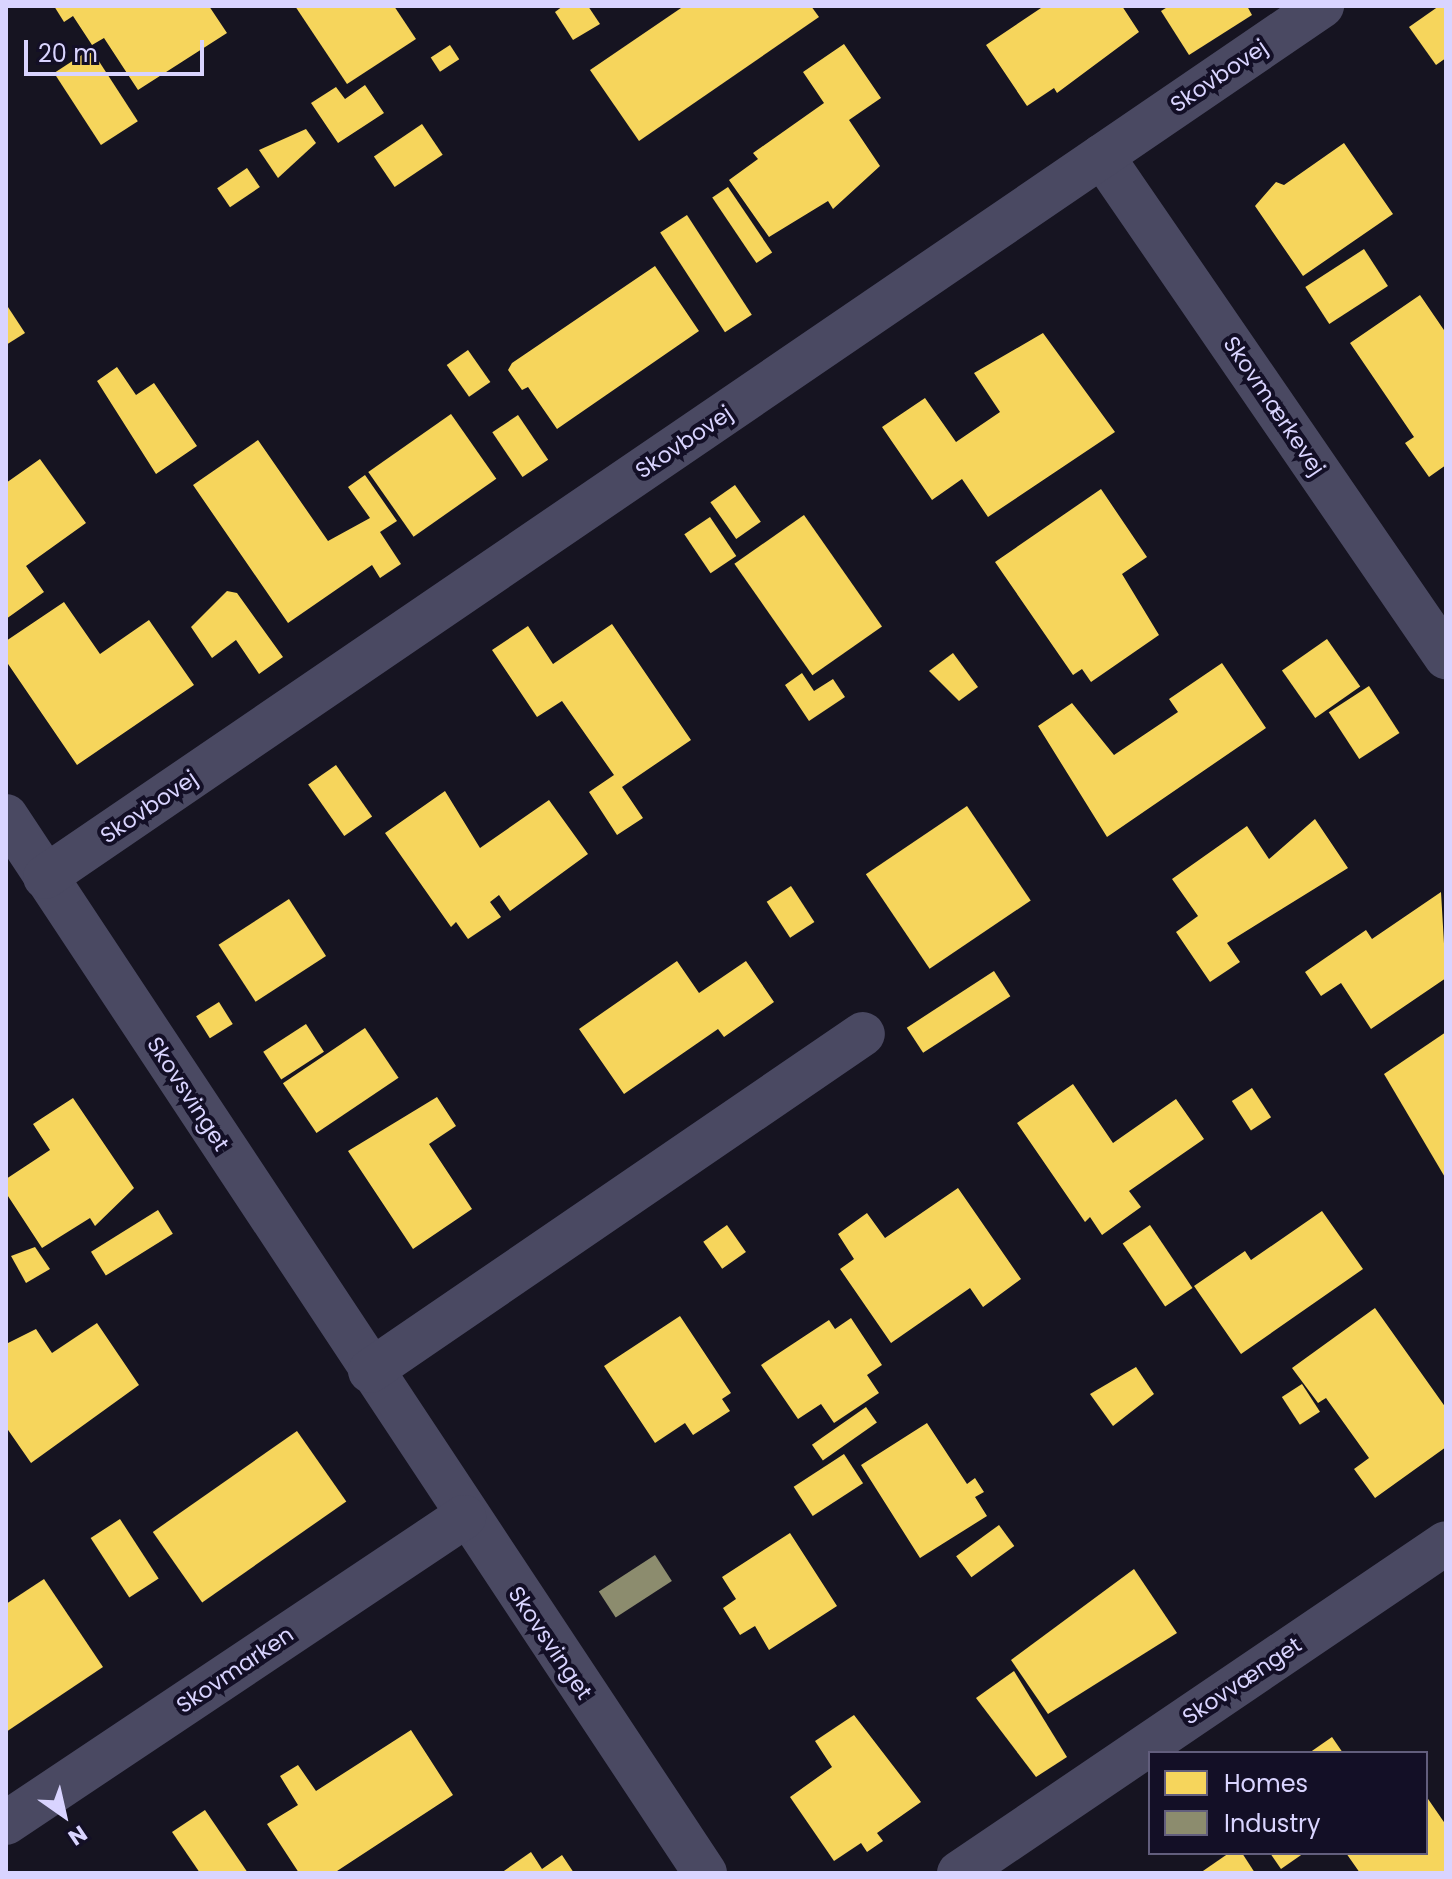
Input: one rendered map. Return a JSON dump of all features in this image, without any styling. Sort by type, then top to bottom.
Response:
[{"type":"street","name":"Skovbovej","points":[[45,877],[1322,6]]},
{"type":"street","name":"Skovmærkevej","points":[[1102,156],[1446,657]]},
{"type":"street","name":"Skovsvinget","points":[[6,816],[464,1517],[705,1873]]},
{"type":"street","points":[[370,1371],[863,1034]]},
{"type":"street","name":"Skovmarken","points":[[6,1823],[464,1517]]},
{"type":"street","name":"Skovvænget","points":[[959,1873],[1446,1543]]},
{"type":"building: Homes","points":[[54,6],[209,6],[227,33],[138,90],[104,38],[92,45],[73,16],[64,22]]},
{"type":"building: Homes","points":[[295,6],[394,6],[416,39],[347,84]]},
{"type":"building: Homes","points":[[563,6],[588,6],[600,24],[573,40],[555,12]]},
{"type":"building: Homes","points":[[684,6],[811,6],[819,17],[639,141],[590,70]]},
{"type":"building: Homes","points":[[1044,6],[1122,6],[1139,32],[1057,93],[1054,88],[1027,106],[986,45]]},
{"type":"building: Homes","points":[[1169,6],[1247,6],[1252,15],[1189,55],[1161,11]]},
{"type":"building: Homes","points":[[1439,6],[1446,6],[1446,58],[1436,65],[1409,27]]},
{"type":"building: Homes","points":[[844,44],[881,98],[849,120],[880,166],[833,209],[828,201],[769,237],[729,180],[758,159],[753,153],[824,103],[803,72]]},
{"type":"building: Homes","points":[[450,45],[459,59],[440,72],[431,58]]},
{"type":"building: Homes","points":[[91,49],[138,121],[101,145],[54,73]]},
{"type":"building: Homes","points":[[365,85],[384,113],[338,143],[311,103],[336,87],[345,99]]},
{"type":"building: Homes","points":[[422,124],[443,155],[395,187],[374,156]]},
{"type":"building: Homes","points":[[306,129],[316,143],[278,178],[259,150]]},
{"type":"building: Homes","points":[[1344,143],[1393,214],[1303,276],[1255,206],[1276,182],[1284,185]]},
{"type":"building: Homes","points":[[247,168],[260,187],[230,207],[217,188]]},
{"type":"building: Homes","points":[[728,187],[772,252],[756,263],[712,198]]},
{"type":"building: Homes","points":[[687,215],[752,315],[725,332],[660,232]]},
{"type":"building: Homes","points":[[1364,249],[1388,286],[1329,324],[1305,287]]},
{"type":"building: Homes","points":[[655,266],[699,331],[557,429],[528,387],[522,390],[508,370],[512,363]]},
{"type":"building: Homes","points":[[1420,295],[1446,333],[1446,465],[1429,477],[1405,443],[1414,437],[1350,343]]},
{"type":"building: Homes","points":[[6,304],[25,333],[6,345]]},
{"type":"building: Homes","points":[[1043,333],[1115,432],[988,517],[962,479],[932,500],[882,427],[925,398],[956,442],[1000,412],[974,373]]},
{"type":"building: Homes","points":[[468,350],[490,382],[469,397],[447,365]]},
{"type":"building: Homes","points":[[117,367],[136,395],[154,383],[197,446],[156,474],[97,381]]},
{"type":"building: Homes","points":[[451,414],[496,479],[414,537],[368,472]]},
{"type":"building: Homes","points":[[518,415],[548,460],[522,477],[492,432]]},
{"type":"building: Homes","points":[[258,440],[328,541],[370,518],[348,487],[365,475],[397,521],[380,532],[401,564],[380,578],[372,565],[288,623],[193,485]]},
{"type":"building: Homes","points":[[40,459],[86,523],[26,566],[44,592],[6,619],[6,483]]},
{"type":"building: Homes","points":[[735,485],[761,522],[736,539],[710,502]]},
{"type":"building: Homes","points":[[1101,489],[1147,557],[1122,574],[1159,635],[1091,682],[1082,669],[1073,675],[995,562]]},
{"type":"building: Homes","points":[[804,515],[882,626],[812,675],[734,564]]},
{"type":"building: Homes","points":[[710,517],[736,556],[711,573],[684,534]]},
{"type":"building: Homes","points":[[227,591],[237,593],[283,657],[259,674],[236,640],[212,658],[191,627]]},
{"type":"building: Homes","points":[[64,602],[100,654],[149,620],[194,685],[77,765],[6,661],[6,641]]},
{"type":"building: Homes","points":[[612,624],[691,740],[622,787],[643,818],[617,835],[589,792],[614,775],[562,701],[537,717],[492,650],[528,626],[553,664]]},
{"type":"building: Homes","points":[[1327,639],[1360,687],[1315,718],[1282,671]]},
{"type":"building: Homes","points":[[953,653],[978,687],[959,701],[929,671]]},
{"type":"building: Homes","points":[[1222,663],[1266,728],[1107,837],[1038,726],[1072,703],[1114,755],[1178,712],[1169,699]]},
{"type":"building: Homes","points":[[802,673],[814,691],[833,679],[845,697],[809,721],[785,685]]},
{"type":"building: Homes","points":[[1369,686],[1399,733],[1359,759],[1329,712]]},
{"type":"building: Homes","points":[[336,765],[372,817],[344,836],[308,785]]},
{"type":"building: Homes","points":[[445,791],[480,848],[549,800],[588,854],[510,911],[499,895],[490,902],[501,917],[468,939],[456,922],[451,927],[385,833]]},
{"type":"building: Homes","points":[[967,806],[1031,901],[930,969],[866,874]]},
{"type":"building: Homes","points":[[1315,819],[1348,868],[1227,943],[1240,962],[1210,982],[1176,932],[1198,916],[1172,879],[1247,826],[1269,859]]},
{"type":"building: Homes","points":[[791,886],[814,922],[790,938],[767,902]]},
{"type":"building: Homes","points":[[1441,892],[1446,978],[1371,1029],[1341,983],[1321,996],[1305,972],[1366,930],[1372,939]]},
{"type":"building: Homes","points":[[289,899],[326,956],[256,1002],[219,945]]},
{"type":"building: Homes","points":[[677,961],[699,993],[746,961],[774,1002],[724,1037],[718,1029],[624,1094],[579,1029]]},
{"type":"building: Homes","points":[[994,971],[1010,996],[923,1053],[907,1028]]},
{"type":"building: Homes","points":[[219,1002],[233,1024],[210,1038],[196,1016]]},
{"type":"building: Homes","points":[[306,1024],[324,1052],[281,1079],[263,1052]]},
{"type":"building: Homes","points":[[365,1028],[399,1078],[316,1133],[283,1083]]},
{"type":"building: Homes","points":[[1446,1032],[1446,1179],[1384,1074]]},
{"type":"building: Homes","points":[[1073,1084],[1113,1143],[1176,1099],[1204,1139],[1129,1191],[1141,1207],[1102,1235],[1090,1217],[1085,1222],[1017,1123]]},
{"type":"building: Homes","points":[[1252,1088],[1271,1117],[1251,1130],[1232,1101]]},
{"type":"building: Homes","points":[[437,1097],[456,1126],[429,1144],[472,1209],[413,1249],[348,1151]]},
{"type":"building: Homes","points":[[73,1098],[134,1188],[95,1226],[90,1218],[42,1248],[6,1193],[6,1179],[50,1150],[33,1124]]},
{"type":"building: Homes","points":[[958,1188],[1021,1279],[983,1307],[970,1288],[891,1343],[840,1269],[854,1259],[838,1234],[867,1213],[885,1238]]},
{"type":"building: Homes","points":[[158,1210],[173,1234],[106,1276],[91,1252]]},
{"type":"building: Homes","points":[[1322,1211],[1363,1269],[1241,1354],[1194,1286],[1245,1251],[1251,1260]]},
{"type":"building: Homes","points":[[727,1225],[746,1252],[722,1269],[703,1242]]},
{"type":"building: Homes","points":[[1150,1225],[1192,1288],[1165,1306],[1123,1243]]},
{"type":"building: Homes","points":[[35,1247],[50,1269],[26,1283],[11,1256]]},
{"type":"building: Homes","points":[[1375,1308],[1446,1408],[1446,1447],[1375,1498],[1354,1469],[1369,1458],[1326,1398],[1318,1403],[1292,1368]]},
{"type":"building: Homes","points":[[680,1316],[731,1393],[722,1399],[730,1411],[693,1435],[685,1423],[655,1443],[604,1366]]},
{"type":"building: Homes","points":[[851,1318],[882,1365],[867,1375],[879,1393],[834,1423],[821,1404],[798,1419],[761,1365],[829,1320],[835,1329]]},
{"type":"building: Homes","points":[[97,1323],[139,1385],[31,1463],[6,1427],[6,1344],[36,1329],[52,1353]]},
{"type":"building: Homes","points":[[1136,1367],[1154,1394],[1113,1426],[1090,1394]]},
{"type":"building: Homes","points":[[1302,1384],[1320,1412],[1300,1425],[1282,1397]]},
{"type":"building: Homes","points":[[866,1407],[877,1423],[823,1460],[812,1445]]},
{"type":"building: Homes","points":[[927,1423],[967,1484],[975,1478],[984,1492],[975,1497],[987,1516],[920,1558],[861,1465]]},
{"type":"building: Homes","points":[[297,1431],[346,1501],[202,1602],[153,1532]]},
{"type":"building: Homes","points":[[844,1454],[863,1483],[813,1516],[794,1487]]},
{"type":"building: Homes","points":[[120,1519],[159,1579],[129,1598],[91,1538]]},
{"type":"building: Homes","points":[[999,1525],[1014,1546],[971,1577],[956,1556]]},
{"type":"building: Homes","points":[[790,1533],[837,1606],[769,1650],[755,1626],[740,1635],[723,1608],[736,1599],[722,1577]]},
{"type":"building: Homes","points":[[1134,1569],[1177,1633],[1048,1714],[1011,1660]]},
{"type":"building: Homes","points":[[44,1579],[103,1667],[6,1732],[6,1604]]},
{"type":"building: Homes","points":[[1014,1671],[1067,1757],[1036,1777],[976,1698]]},
{"type":"building: Homes","points":[[854,1715],[921,1802],[877,1833],[883,1841],[867,1852],[861,1843],[834,1861],[790,1797],[832,1767],[815,1741]]},
{"type":"building: Homes","points":[[411,1730],[453,1795],[334,1873],[299,1873],[267,1824],[298,1805],[280,1776],[298,1765],[316,1791]]},
{"type":"building: Homes","points":[[1332,1737],[1342,1751],[1312,1751]]},
{"type":"building: Homes","points":[[1428,1799],[1446,1825],[1446,1873],[1360,1873],[1347,1855],[1428,1855]]},
{"type":"building: Homes","points":[[205,1810],[248,1873],[200,1873],[172,1832]]},
{"type":"building: Homes","points":[[531,1852],[542,1869],[562,1855],[574,1873],[501,1873]]},
{"type":"building: Homes","points":[[1226,1855],[1243,1855],[1255,1873],[1200,1873]]},
{"type":"building: Homes","points":[[1271,1855],[1301,1855],[1281,1869]]},
{"type":"building: Industry","points":[[655,1555],[672,1581],[616,1617],[599,1591]]}]
